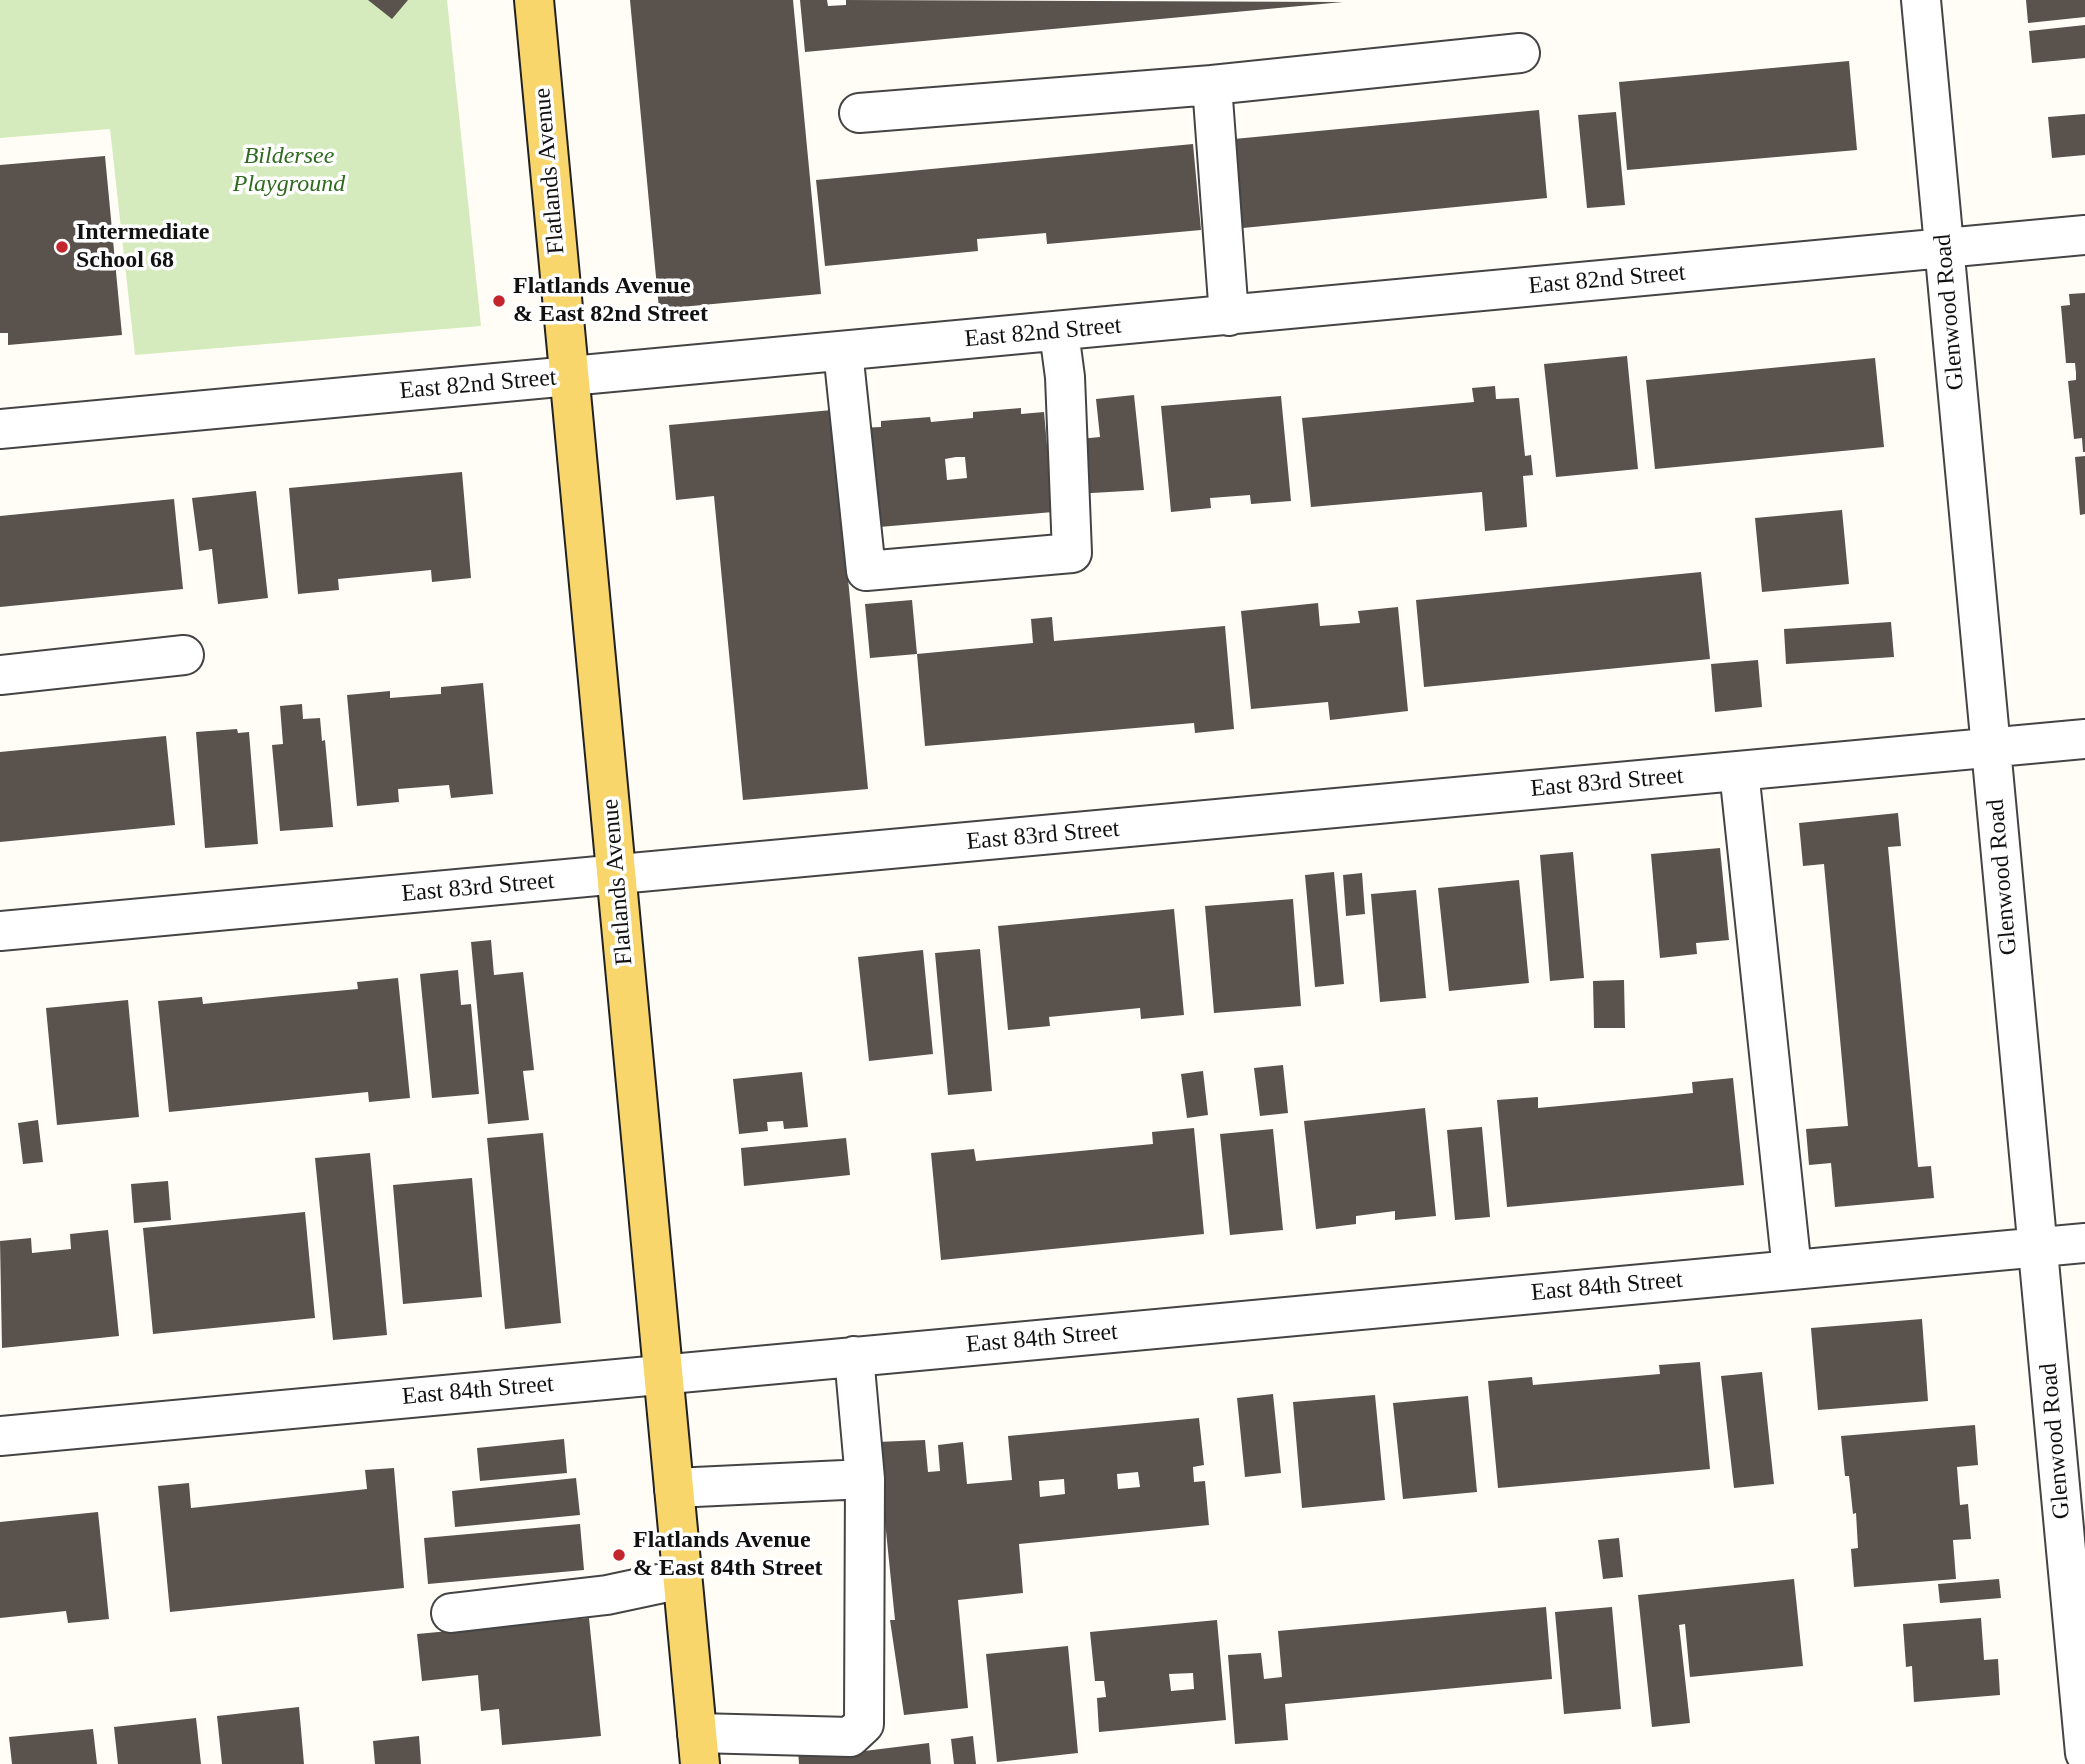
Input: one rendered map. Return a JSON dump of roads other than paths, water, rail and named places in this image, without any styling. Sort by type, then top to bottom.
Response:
[{"type":"main road","name":"Flatlands Avenue","points":[[534,0],[698,1748]]},
{"type":"street","name":"Glenwood Road","points":[[1921,0],[2085,1753]]},
{"type":"street","points":[[859,113],[1212,85],[1520,53]]},
{"type":"street","points":[[1212,85],[1229,316]]},
{"type":"street","name":"East 82nd Street","points":[[0,429],[2085,235]]},
{"type":"street","points":[[843,351],[866,571],[1031,557],[1072,553],[1065,377],[1059,332]]},
{"type":"street","points":[[0,675],[184,654]]},
{"type":"street","name":"East 83rd Street","points":[[0,931],[2085,739]]},
{"type":"street","points":[[1739,771],[1792,1270]]},
{"type":"street","name":"East 84th Street","points":[[0,1436],[2085,1243]]},
{"type":"street","points":[[698,1748],[850,1737],[864,1724],[865,1479],[854,1356]]},
{"type":"street","points":[[674,1488],[865,1479]]},
{"type":"street","points":[[451,1613],[607,1595],[682,1579]]},
{"type":"place","name":"Intermediate School 68","points":[[62,247]]},
{"type":"place","name":"Flatlands Avenue & East 82nd Street","points":[[499,301]]},
{"type":"place","name":"Flatlands Avenue & East 84th Street","points":[[619,1555]]},
{"type":"park label","name":"Bildersee Playground","points":[[289,171]]}]
